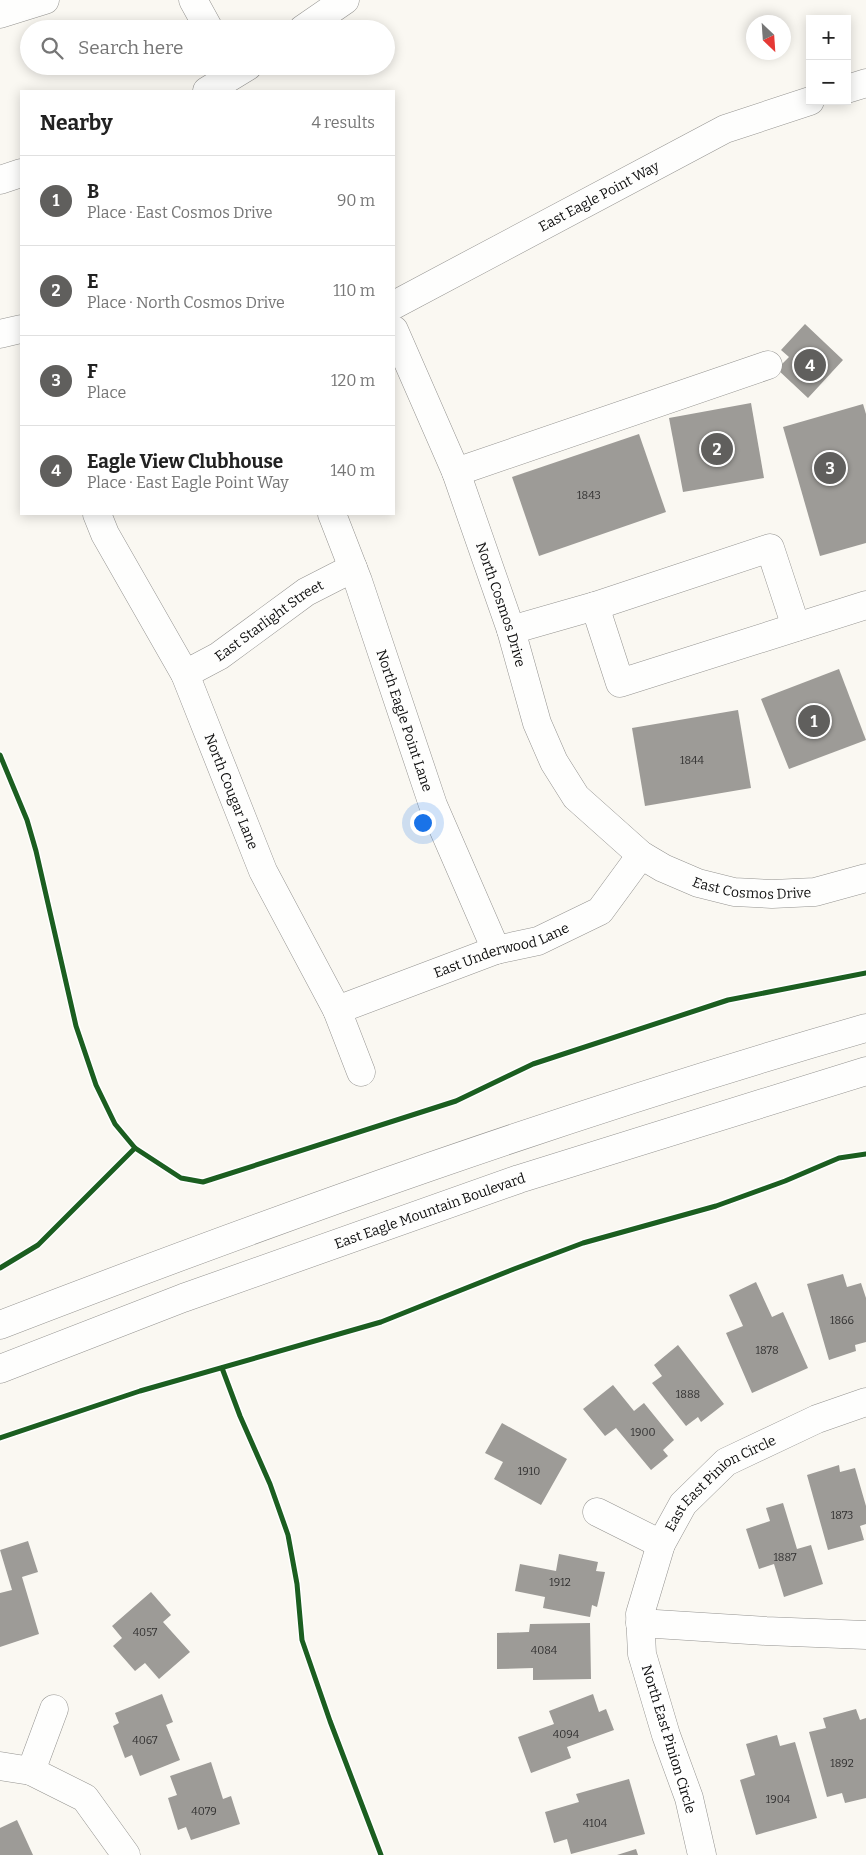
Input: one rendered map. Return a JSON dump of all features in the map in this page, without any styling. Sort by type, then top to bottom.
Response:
[{"type":"street","points":[[0,14],[45,0]]},
{"type":"street","points":[[193,0],[205,20]]},
{"type":"street","points":[[316,20],[345,0]]},
{"type":"street","points":[[209,90],[240,75]]},
{"type":"street","points":[[851,88],[866,83]]},
{"type":"street","name":"East Eagle Point Way","points":[[395,304],[725,129],[806,102]]},
{"type":"street","points":[[0,180],[20,173]]},
{"type":"street","name":"North Cosmos Drive","points":[[395,332],[456,472],[511,630],[537,723],[554,762],[576,797],[641,855]]},
{"type":"street","points":[[456,472],[768,364]]},
{"type":"street","name":"North Cougar Lane","points":[[97,515],[105,534],[185,674],[262,871],[336,1010],[361,1072]]},
{"type":"street","name":"North Eagle Point Lane","points":[[332,515],[353,568],[404,715],[433,805],[496,950]]},
{"type":"street","points":[[511,630],[595,606],[770,548],[796,627]]},
{"type":"street","name":"East Starlight Street","points":[[185,674],[219,656],[306,592],[353,568]]},
{"type":"street","points":[[595,606],[620,682],[866,605]]},
{"type":"street","name":"East Underwood Lane","points":[[336,1010],[496,950],[538,941],[600,911],[641,855]]},
{"type":"street","name":"East Cosmos Drive","points":[[641,855],[663,868],[698,883],[734,892],[772,894],[815,892],[866,878]]},
{"type":"street","points":[[0,1325],[174,1258],[510,1138],[866,1028]]},
{"type":"street","name":"East Eagle Mountain Boulevard","points":[[0,1369],[184,1298],[519,1179],[866,1072]]},
{"type":"street","name":"East East Pinion Circle","points":[[640,1623],[640,1614],[661,1544],[683,1504],[726,1462],[817,1419],[866,1402]]},
{"type":"street","points":[[597,1512],[661,1544]]},
{"type":"street","points":[[640,1623],[866,1635]]},
{"type":"street","name":"North East Pinion Circle","points":[[640,1623],[642,1654],[666,1735],[689,1798],[702,1855]]},
{"type":"street","points":[[31,1771],[54,1709]]},
{"type":"street","points":[[0,1766],[31,1771],[85,1798],[126,1855]]},
{"type":"building","points":[[805,324],[843,360],[808,398],[777,369],[789,357],[781,350]]},
{"type":"building","points":[[751,403],[764,478],[683,492],[669,418]]},
{"type":"building","points":[[863,404],[866,414],[866,543],[820,556],[783,427]]},
{"type":"building","points":[[639,434],[666,512],[539,556],[512,477]]},
{"type":"building","points":[[839,669],[866,740],[789,769],[761,699]]},
{"type":"building","points":[[738,710],[751,788],[645,806],[632,728]]},
{"type":"building","points":[[843,1274],[847,1287],[861,1283],[866,1298],[866,1342],[855,1345],[856,1351],[829,1360],[807,1284]]},
{"type":"building","points":[[756,1282],[772,1317],[783,1312],[808,1368],[752,1393],[726,1333],[743,1326],[729,1295]]},
{"type":"building","points":[[678,1345],[724,1404],[701,1422],[698,1417],[686,1426],[652,1383],[662,1376],[654,1365]]},
{"type":"building","points":[[613,1385],[634,1411],[644,1403],[674,1440],[663,1450],[668,1456],[651,1470],[616,1428],[605,1436],[583,1409]]},
{"type":"building","points":[[502,1423],[567,1459],[541,1505],[494,1479],[503,1462],[485,1453]]},
{"type":"building","points":[[839,1465],[840,1472],[855,1468],[866,1506],[866,1524],[860,1526],[864,1540],[828,1550],[807,1475]]},
{"type":"building","points":[[783,1503],[797,1549],[811,1545],[823,1584],[784,1597],[774,1564],[759,1569],[746,1529],[770,1521],[766,1508]]},
{"type":"building","points":[[28,1541],[38,1572],[22,1577],[39,1634],[0,1647],[0,1593],[12,1590],[0,1550]]},
{"type":"building","points":[[559,1554],[598,1562],[596,1571],[605,1572],[597,1607],[592,1605],[590,1617],[543,1608],[545,1597],[515,1591],[520,1564],[556,1571]]},
{"type":"building","points":[[151,1592],[171,1615],[163,1622],[190,1652],[159,1679],[145,1663],[135,1671],[113,1646],[122,1638],[112,1626]]},
{"type":"building","points":[[590,1623],[591,1679],[533,1680],[533,1668],[497,1669],[497,1633],[529,1632],[530,1624]]},
{"type":"building","points":[[162,1694],[173,1722],[166,1725],[180,1760],[140,1776],[132,1755],[125,1758],[113,1726],[119,1723],[115,1713]]},
{"type":"building","points":[[593,1694],[599,1712],[606,1709],[614,1730],[567,1747],[571,1758],[531,1773],[518,1737],[554,1724],[549,1711]]},
{"type":"building","points":[[856,1709],[860,1720],[866,1718],[866,1798],[845,1803],[842,1793],[827,1797],[809,1732],[826,1728],[823,1718]]},
{"type":"building","points":[[777,1735],[780,1746],[795,1742],[817,1818],[756,1835],[740,1780],[755,1775],[746,1744]]},
{"type":"building","points":[[211,1762],[223,1799],[231,1796],[240,1824],[191,1840],[186,1827],[178,1830],[168,1798],[177,1795],[170,1776]]},
{"type":"building","points":[[629,1779],[645,1834],[571,1854],[567,1839],[554,1843],[545,1812],[579,1802],[576,1794]]},
{"type":"building","points":[[17,1820],[33,1855],[0,1855],[0,1828]]},
{"type":"building","points":[[636,1849],[638,1855],[617,1855]]},
{"type":"cycle path","points":[[0,755],[27,820],[36,851],[76,1026],[96,1085],[115,1124],[135,1148],[38,1245],[0,1268]]},
{"type":"cycle path","points":[[135,1148],[181,1178],[203,1182],[456,1101],[533,1064],[728,1000],[866,973]]},
{"type":"cycle path","points":[[0,1438],[140,1391],[381,1322],[583,1243],[716,1206],[785,1181],[839,1158],[866,1154]]},
{"type":"cycle path","points":[[222,1368],[240,1416],[270,1484],[288,1535],[297,1584],[302,1640],[330,1721],[381,1855]]},
{"type":"place","name":"Eagle View Clubhouse","points":[[810,365]]},
{"type":"place","name":"E","points":[[717,449]]},
{"type":"place","name":"F","points":[[830,468]]},
{"type":"place","name":"B","points":[[814,721]]}]
